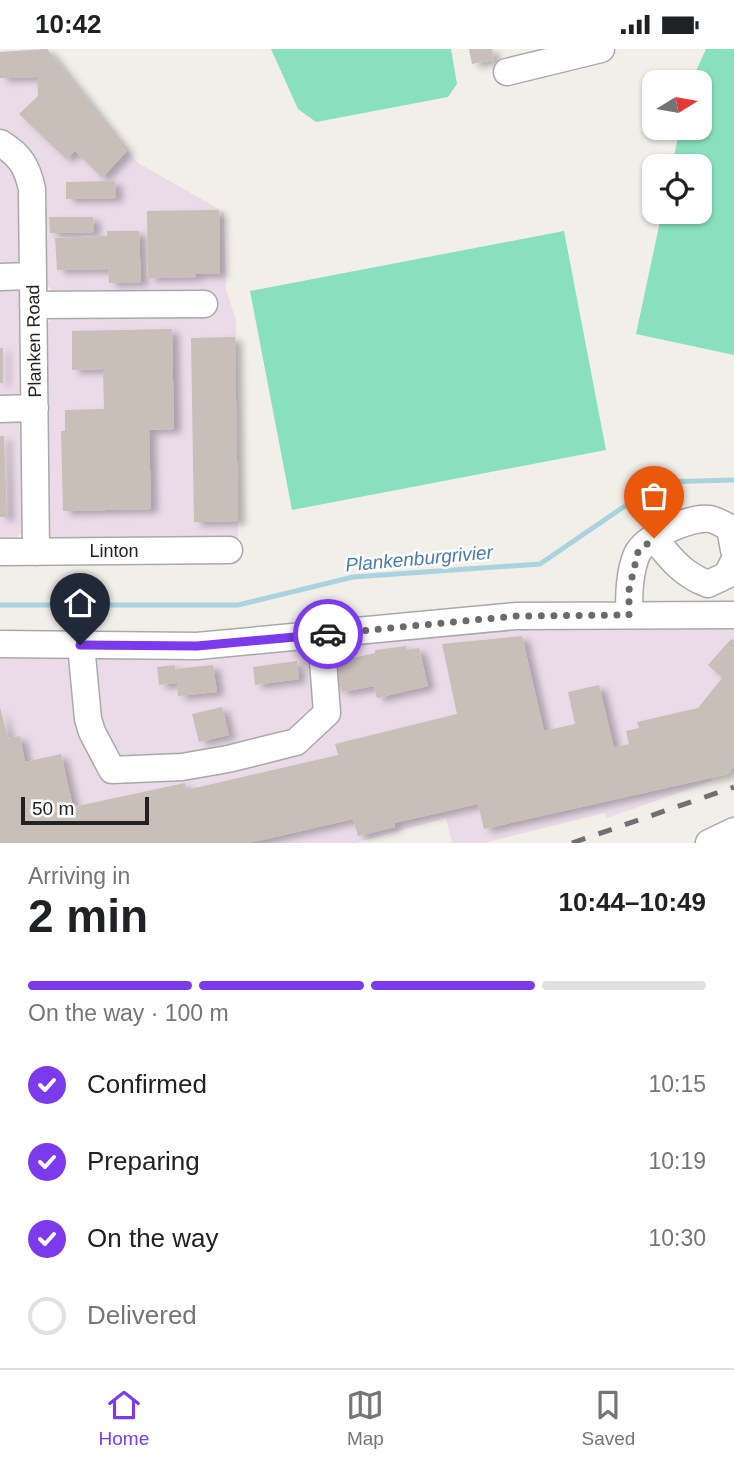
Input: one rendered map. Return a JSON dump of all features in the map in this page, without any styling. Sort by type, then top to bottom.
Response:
[{"type":"street","points":[[507,72],[601,49]]},
{"type":"street","name":"Planken Road","points":[[0,143],[18,154],[28,168],[32,189],[36,552]]},
{"type":"street","points":[[0,277],[33,276]]},
{"type":"street","points":[[33,305],[204,305]]},
{"type":"street","points":[[0,409],[35,408]]},
{"type":"street","points":[[629,615],[629,590],[638,552],[654,538],[682,523],[709,519],[730,528],[734,550]]},
{"type":"street","points":[[654,538],[676,565],[694,579],[708,584],[727,575],[734,561]]},
{"type":"street","name":"Linton","points":[[0,552],[229,550]]},
{"type":"street","points":[[0,644],[197,646],[516,616],[734,615]]},
{"type":"street","points":[[80,645],[88,719],[112,770],[182,767],[296,742],[327,713],[321,635]]},
{"type":"street","points":[[709,843],[734,831]]},
{"type":"shaded area","points":[[47,49],[138,163],[224,212],[226,289],[236,320],[238,543],[52,539],[46,530],[46,324],[57,315],[57,295],[45,283],[41,246],[0,133],[0,52]]},
{"type":"shaded area","points":[[0,152],[19,172],[24,529],[14,541],[0,544]]},
{"type":"shaded area","points":[[536,625],[734,626],[734,766],[728,774],[711,778],[712,781],[607,818],[605,813],[484,843],[452,843],[446,818],[355,843],[0,843],[0,656]]},
{"type":"green space","points":[[271,49],[451,49],[457,84],[448,97],[316,122],[298,109]]},
{"type":"green space","points":[[706,49],[734,49],[734,355],[636,334],[659,224],[712,224],[712,154],[675,154],[677,140],[712,140],[712,70],[696,70]]},
{"type":"green space","points":[[564,231],[606,450],[292,510],[250,291]]},
{"type":"building","points":[[47,49],[127,151],[102,178],[75,151],[66,159],[19,114],[38,96],[37,77],[0,78],[0,52]]},
{"type":"building","points":[[469,49],[492,49],[494,60],[472,64]]},
{"type":"building","points":[[115,181],[116,198],[66,199],[66,182]]},
{"type":"building","points":[[219,210],[220,274],[148,278],[147,211]]},
{"type":"building","points":[[49,217],[93,217],[94,232],[50,233]]},
{"type":"building","points":[[107,231],[139,231],[141,282],[109,283],[108,269],[57,270],[55,238],[107,236]]},
{"type":"building","points":[[172,329],[174,429],[149,430],[151,509],[63,511],[61,431],[65,431],[65,410],[104,409],[103,369],[72,370],[72,331]]},
{"type":"building","points":[[235,337],[238,521],[194,522],[191,338]]},
{"type":"building","points":[[0,348],[3,348],[3,383],[0,383]]},
{"type":"building","points":[[0,436],[4,436],[7,517],[0,517]]},
{"type":"building","points":[[522,636],[544,731],[575,724],[568,692],[599,685],[614,748],[629,744],[626,731],[639,728],[637,722],[698,708],[722,678],[708,665],[731,639],[734,641],[734,766],[728,774],[484,829],[478,804],[394,823],[395,827],[358,836],[353,819],[249,843],[0,843],[0,707],[8,738],[20,736],[25,762],[61,754],[73,807],[185,783],[186,790],[338,755],[335,744],[457,714],[442,644]]},
{"type":"building","points":[[406,646],[407,650],[419,648],[428,686],[377,698],[374,686],[342,692],[341,687],[335,688],[331,663],[375,653],[375,650]]},
{"type":"building","points":[[297,661],[299,679],[255,685],[253,667]]},
{"type":"building","points":[[175,665],[175,669],[213,665],[217,692],[178,696],[177,683],[159,685],[157,667]]},
{"type":"building","points":[[222,707],[229,735],[199,742],[192,714]]},
{"type":"waterway","name":"Plankenburgrivier","points":[[0,605],[238,605],[353,577],[540,564],[660,482],[734,480]]},
{"type":"railway","points":[[572,843],[734,787]]},
{"type":"way so far","points":[[328,634],[516,616],[629,615],[629,590],[638,552],[654,538]]},
{"type":"route","points":[[80,645],[197,646],[328,634]]}]
